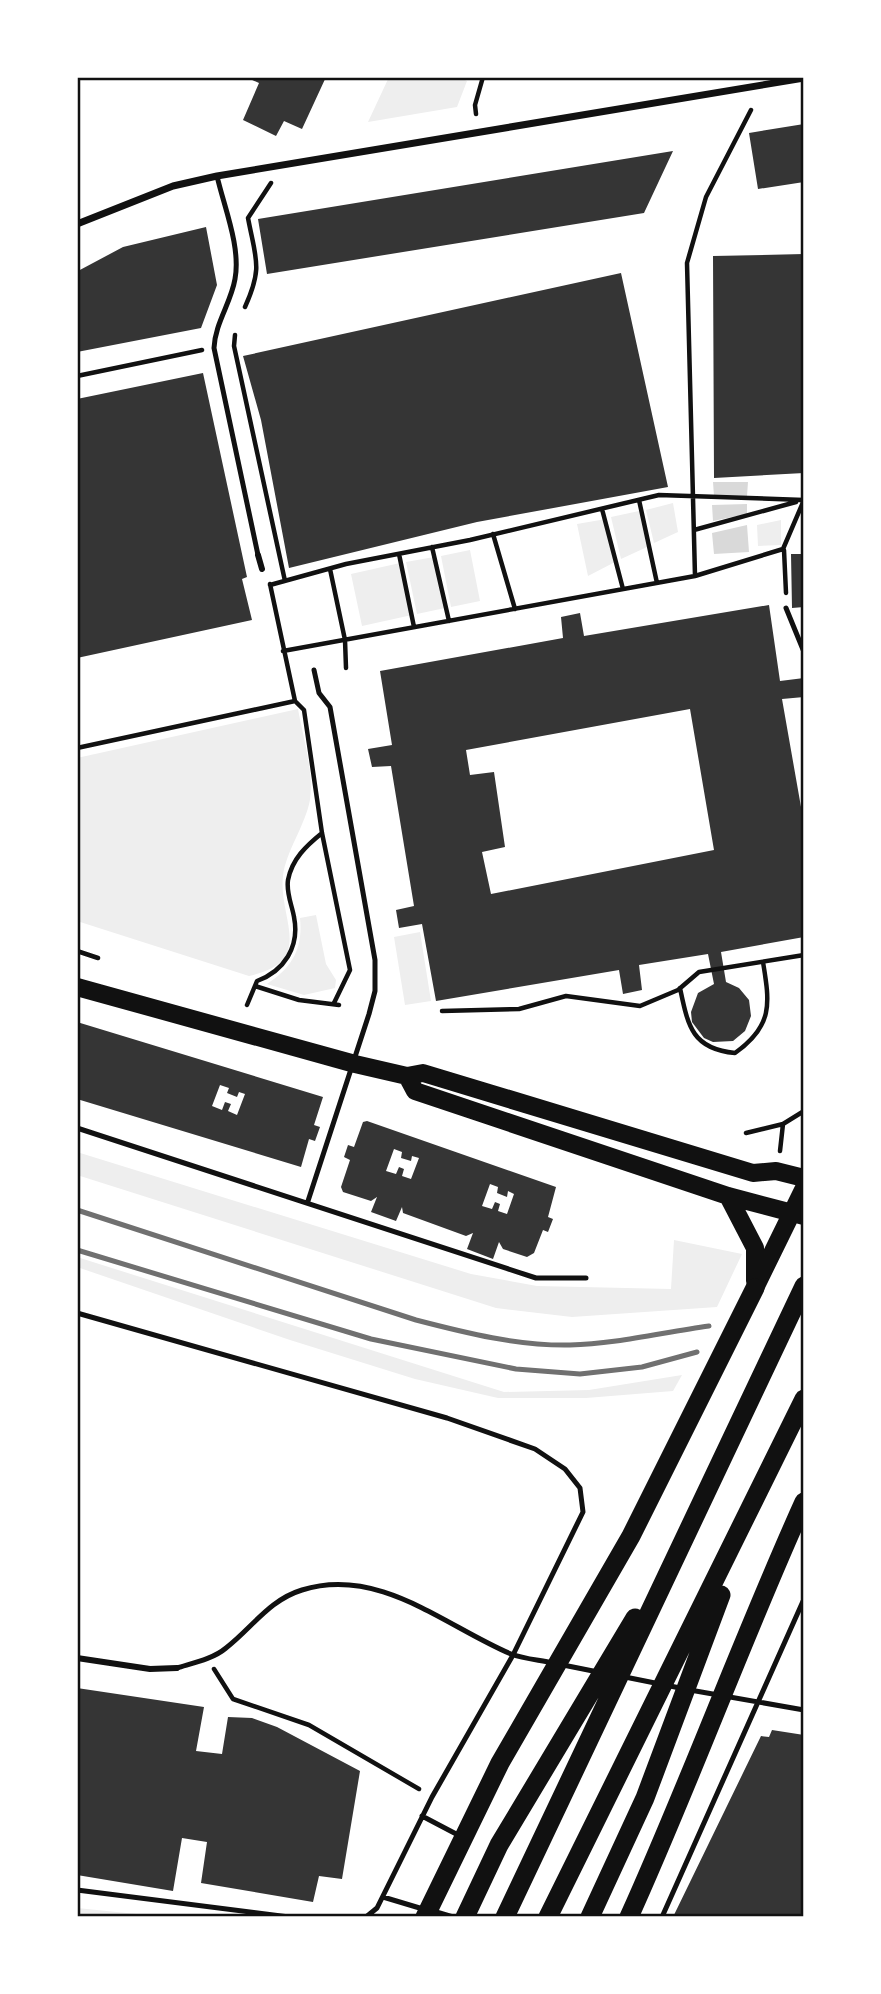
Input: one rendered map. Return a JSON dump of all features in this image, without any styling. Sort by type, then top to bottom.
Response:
[{"type":"highway","points":[[505,1917],[804,1286]]},
{"type":"highway","points":[[425,1917],[500,1763],[631,1536],[755,1288]]},
{"type":"highway","points":[[548,1917],[804,1399]]},
{"type":"highway","points":[[590,1917],[645,1798],[755,1502]]},
{"type":"highway","points":[[629,1917],[685,1793],[754,1613],[804,1502]]},
{"type":"highway","points":[[465,1917],[499,1845],[548,1760],[687,1533]]},
{"type":"main road","points":[[77,987],[355,1064],[407,1076],[423,1073],[753,1173],[776,1171],[804,1178]]},
{"type":"main road","points":[[407,1076],[415,1091],[728,1196],[798,1214]]},
{"type":"main road","points":[[755,1288],[798,1214],[804,1188]]},
{"type":"main road","points":[[728,1196],[755,1248],[755,1288]]},
{"type":"street","points":[[77,224],[173,186],[217,176],[804,78]]},
{"type":"street","points":[[258,555],[262,569]]},
{"type":"street","points":[[77,1658],[150,1669],[177,1668]]},
{"type":"lane","points":[[217,176],[237,266],[234,284],[215,335],[214,348],[258,555]]},
{"type":"lane","points":[[786,608],[804,652]]},
{"type":"lane","points":[[308,1201],[355,1064],[375,991],[375,960],[330,707],[319,693],[314,670]]},
{"type":"lane","points":[[77,1128],[308,1201],[536,1278],[586,1278]]},
{"type":"lane","points":[[77,1313],[447,1418],[535,1449],[565,1469],[580,1488],[583,1512],[513,1655],[432,1797],[377,1908],[366,1917]]},
{"type":"lane","points":[[177,1668],[225,1650],[275,1603],[301,1590],[337,1584],[378,1590],[407,1600],[513,1655],[804,1710]]},
{"type":"lane","points":[[662,1917],[804,1599]]},
{"type":"lane","points":[[422,1816],[470,1841]]},
{"type":"lane","points":[[77,1890],[289,1917]]},
{"type":"lane","points":[[383,1897],[453,1917]]},
{"type":"path","points":[[476,114],[475,104],[483,77]]},
{"type":"path","points":[[695,576],[687,262],[706,197],[751,110]]},
{"type":"path","points":[[243,313],[257,281],[258,268],[248,218],[276,176]]},
{"type":"path","points":[[238,323],[234,346],[285,581]]},
{"type":"path","points":[[77,376],[234,346]]},
{"type":"path","points":[[270,585],[659,495],[693,494],[706,498],[804,500],[694,530]]},
{"type":"path","points":[[639,500],[657,583]]},
{"type":"path","points":[[786,608],[784,549],[804,500]]},
{"type":"path","points":[[602,508],[623,589]]},
{"type":"path","points":[[493,534],[515,609]]},
{"type":"path","points":[[432,547],[449,621]]},
{"type":"path","points":[[283,651],[695,576],[784,549]]},
{"type":"path","points":[[399,554],[414,627]]},
{"type":"path","points":[[254,986],[299,1000],[337,1004],[350,970],[323,833],[304,710],[295,701],[270,585],[262,569]]},
{"type":"path","points":[[330,569],[345,640],[346,668]]},
{"type":"path","points":[[77,748],[295,701]]},
{"type":"path","points":[[247,1004],[257,981],[271,976],[286,962],[294,944],[296,931],[288,882],[293,864],[305,847],[323,833]]},
{"type":"path","points":[[77,951],[98,958]]},
{"type":"path","points":[[442,1011],[519,1009],[566,996],[640,1006],[680,988],[699,972],[804,955]]},
{"type":"path","points":[[680,988],[687,1022],[699,1040],[714,1051],[735,1053],[753,1041],[765,1023],[769,998],[764,962]]},
{"type":"path","points":[[747,1133],[783,1124],[804,1111]]},
{"type":"path","points":[[781,1146],[783,1124]]},
{"type":"path","points":[[208,1658],[233,1699],[309,1725],[432,1797]]},
{"type":"shaded area","points":[[389,77],[459,77],[467,81],[457,107],[368,122]]},
{"type":"shaded area","points":[[713,482],[748,482],[747,496],[714,496]]},
{"type":"shaded area","points":[[673,503],[678,532],[654,543],[646,510]]},
{"type":"shaded area","points":[[747,504],[747,514],[713,521],[712,505]]},
{"type":"shaded area","points":[[639,511],[647,547],[621,559],[611,517]]},
{"type":"shaded area","points":[[606,519],[615,562],[588,576],[577,524]]},
{"type":"shaded area","points":[[781,520],[781,545],[758,546],[757,525]]},
{"type":"shaded area","points":[[747,525],[749,552],[714,554],[712,533]]},
{"type":"shaded area","points":[[470,550],[480,601],[451,607],[441,556]]},
{"type":"shaded area","points":[[434,557],[445,608],[417,614],[406,562]]},
{"type":"shaded area","points":[[400,563],[412,615],[362,626],[351,574]]},
{"type":"shaded area","points":[[298,709],[311,789],[308,810],[283,876],[290,936],[288,949],[282,960],[270,969],[249,976],[77,921],[77,758]]},
{"type":"shaded area","points":[[316,915],[326,964],[336,980],[335,988],[304,995],[267,984],[284,971],[298,948],[300,918]]},
{"type":"shaded area","points":[[420,932],[431,1001],[405,1005],[394,937]]},
{"type":"shaded area","points":[[77,1152],[471,1274],[537,1286],[671,1289],[674,1240],[742,1254],[717,1307],[572,1317],[496,1308],[77,1175]]},
{"type":"shaded area","points":[[77,1257],[504,1392],[589,1390],[682,1375],[673,1391],[586,1398],[498,1398],[415,1379],[290,1340],[77,1267]]},
{"type":"shaded area","points":[[77,1908],[166,1917],[77,1917]]},
{"type":"building","points":[[326,77],[302,129],[284,121],[276,136],[243,120],[259,83],[250,79]]},
{"type":"building","points":[[804,124],[804,182],[758,189],[749,133]]},
{"type":"building","points":[[673,151],[644,213],[267,274],[258,219]]},
{"type":"building","points":[[206,227],[217,285],[201,328],[77,352],[78,271],[123,247]]},
{"type":"building","points":[[804,254],[804,473],[714,478],[713,256]]},
{"type":"building","points":[[621,273],[668,487],[477,522],[289,568],[261,420],[243,356]]},
{"type":"building","points":[[203,373],[247,577],[242,579],[252,620],[77,658],[77,399]]},
{"type":"building","points":[[791,554],[804,554],[804,607],[792,608]]},
{"type":"building","points":[[769,605],[780,681],[804,678],[804,697],[782,699],[804,824],[804,937],[721,952],[726,982],[739,988],[749,1000],[751,1016],[745,1031],[733,1041],[713,1042],[704,1038],[692,1022],[691,1012],[698,993],[714,984],[708,954],[639,965],[642,990],[623,994],[619,970],[436,1001],[422,924],[399,928],[396,910],[414,906],[391,766],[372,767],[368,749],[392,745],[380,671],[563,638],[561,617],[580,613],[584,636]],"holes":[[[690,709],[714,850],[491,894],[482,852],[505,847],[494,772],[470,775],[466,750]]]},
{"type":"building","points":[[77,1022],[323,1097],[314,1125],[320,1127],[315,1141],[309,1139],[301,1167],[77,1099]],"holes":[[[220,1085],[229,1088],[227,1093],[237,1097],[239,1092],[245,1094],[237,1115],[228,1111],[231,1104],[225,1102],[222,1110],[212,1106]]]},
{"type":"building","points":[[367,1121],[556,1187],[548,1217],[553,1219],[548,1232],[543,1230],[534,1253],[527,1257],[503,1249],[499,1242],[493,1259],[467,1249],[473,1233],[466,1236],[403,1213],[402,1207],[396,1221],[371,1212],[377,1197],[371,1201],[343,1192],[341,1187],[350,1160],[344,1157],[348,1145],[354,1147],[363,1122]],"holes":[[[394,1149],[402,1152],[401,1158],[411,1161],[412,1156],[419,1158],[411,1179],[402,1176],[404,1169],[399,1167],[396,1174],[386,1171]],[[490,1184],[498,1187],[497,1193],[507,1197],[508,1191],[514,1194],[507,1214],[498,1211],[500,1204],[495,1202],[492,1209],[482,1206]]]},
{"type":"building","points":[[77,1688],[204,1707],[196,1751],[222,1754],[228,1717],[252,1718],[277,1727],[360,1771],[342,1879],[319,1876],[313,1902],[201,1883],[207,1842],[182,1838],[173,1891],[77,1875]]},
{"type":"building","points":[[772,1730],[804,1735],[804,1917],[673,1917],[761,1736],[769,1737]]},
{"type":"railway","points":[[77,1210],[416,1320],[492,1338],[570,1345],[709,1326]]},
{"type":"railway","points":[[77,1250],[371,1339],[516,1369],[580,1374],[642,1367],[697,1352]]}]
